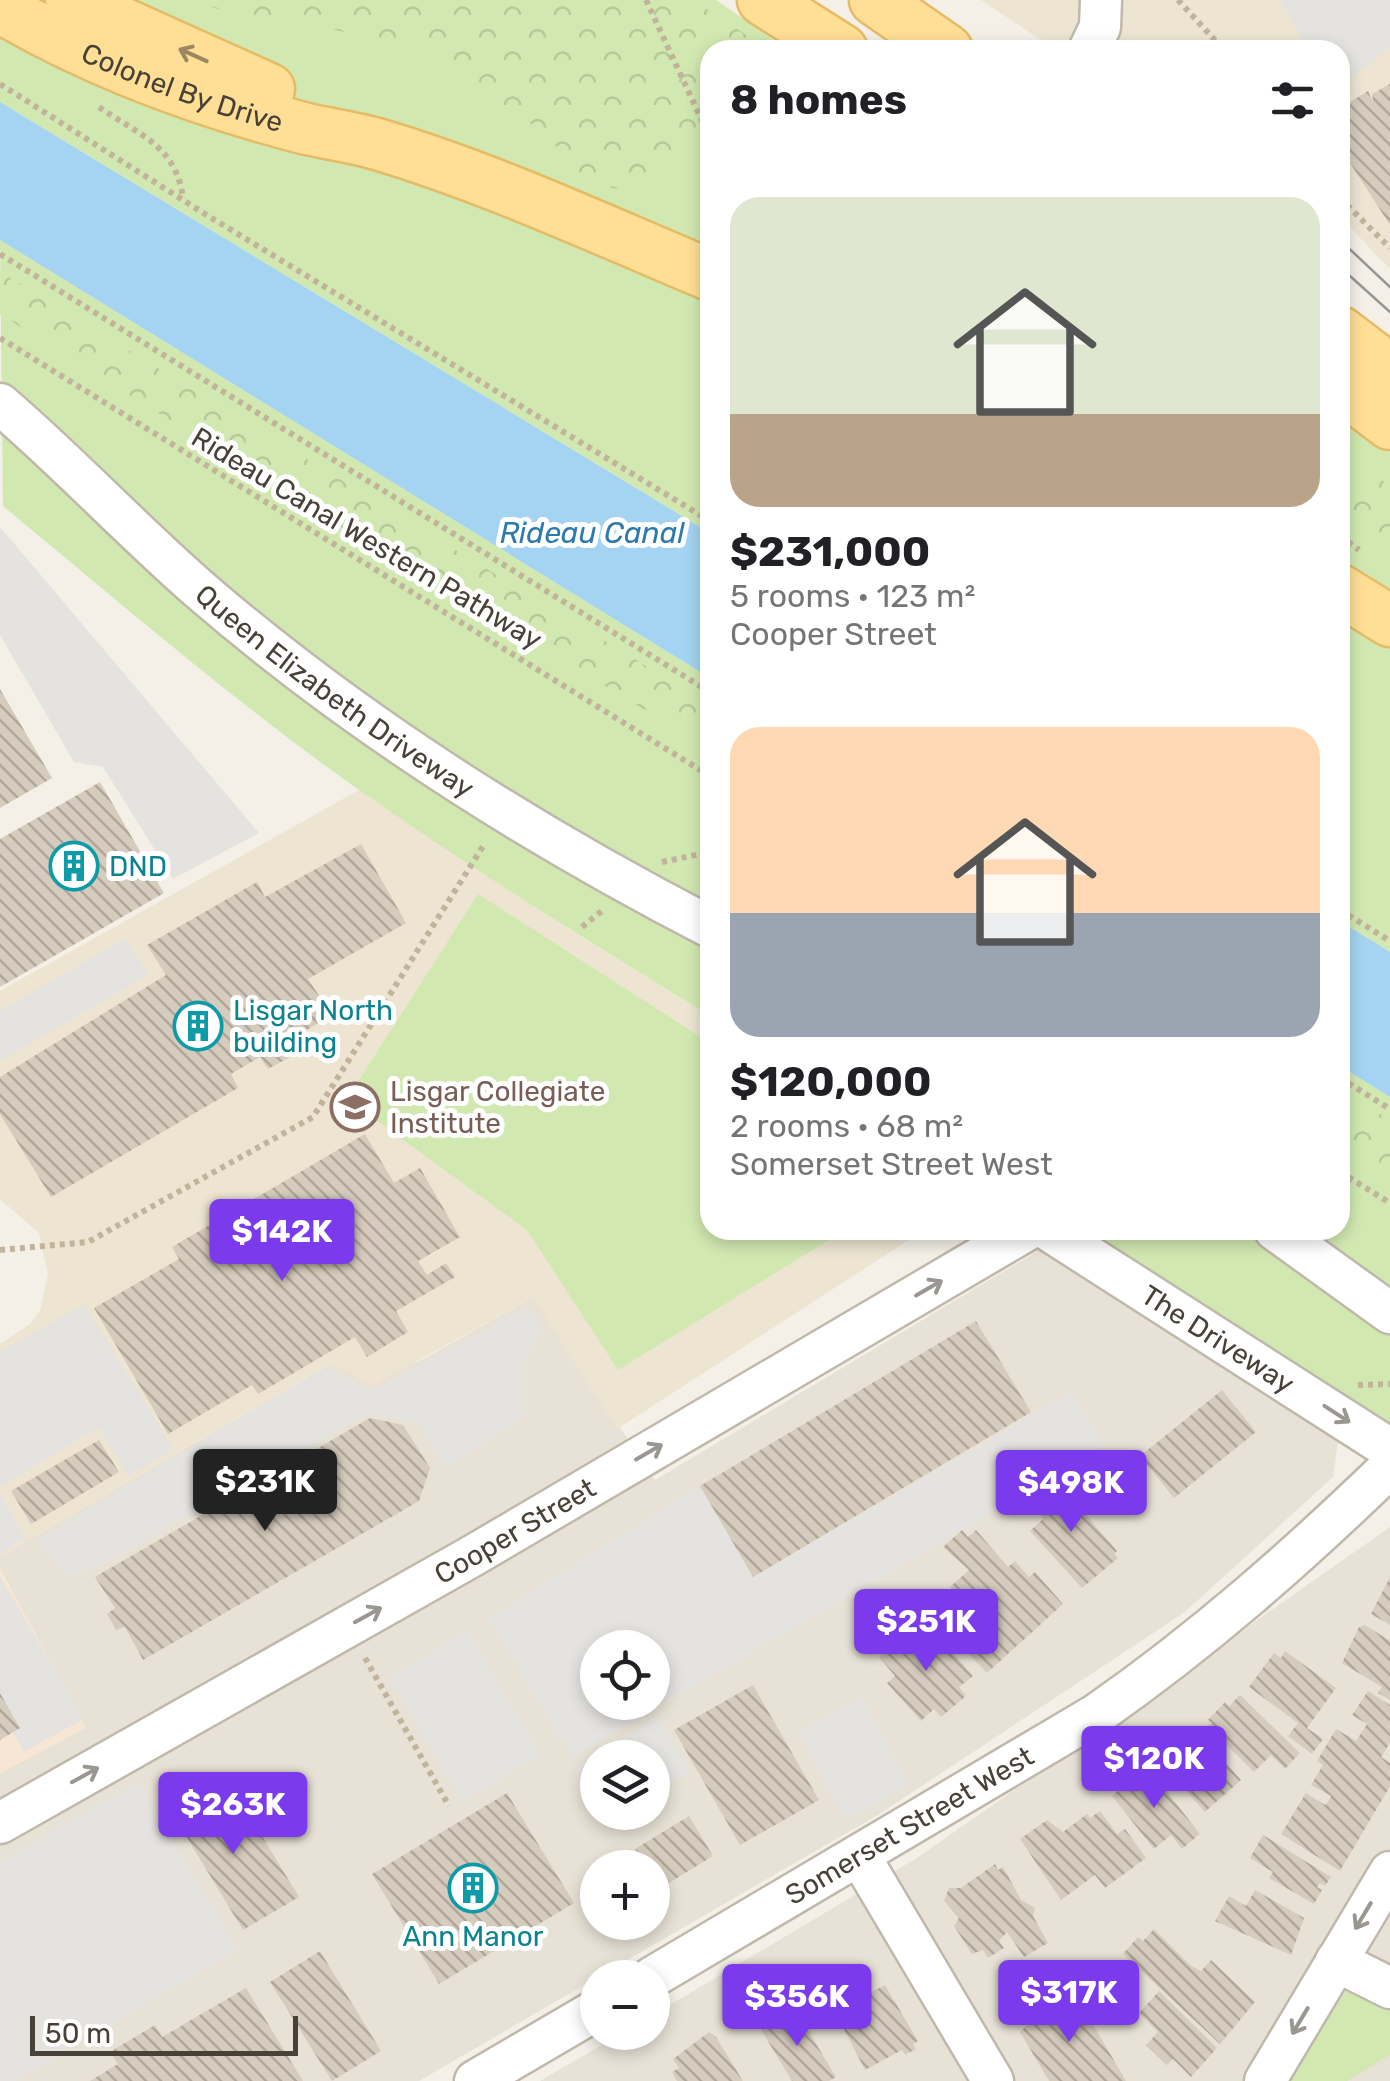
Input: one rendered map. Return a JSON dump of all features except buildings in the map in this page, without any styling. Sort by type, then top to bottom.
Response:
[{"type":"main road","name":"Colonel By Drive","points":[[71,0],[309,107],[376,143]]},
{"type":"main road","points":[[763,0],[826,40]]},
{"type":"main road","points":[[874,0],[932,40]]},
{"type":"main road","name":"Colonel By Drive","points":[[0,8],[43,32],[178,89],[303,128],[376,143],[474,178],[700,270]]},
{"type":"main road","points":[[1350,340],[1390,370]]},
{"type":"main road","points":[[1350,394],[1390,424]]},
{"type":"main road","points":[[1350,596],[1390,621]]},
{"type":"street","points":[[1094,40],[1100,27],[1101,0]]},
{"type":"street","name":"Queen Elizabeth Driveway","points":[[0,404],[243,625],[366,721],[504,812],[700,920]]},
{"type":"street","name":"Cooper Street","points":[[0,1823],[474,1555],[1010,1240]]},
{"type":"street","name":"The Driveway","points":[[1064,1240],[1390,1449]]},
{"type":"street","points":[[1289,1240],[1390,1314]]},
{"type":"street","name":"Somerset Street West","points":[[670,1966],[1096,1714],[1164,1668],[1300,1556],[1390,1467]]},
{"type":"street","points":[[859,1855],[993,2081]]},
{"type":"street","points":[[1264,2081],[1390,1872]]},
{"type":"street","points":[[1336,1962],[1390,1988]]},
{"type":"street","points":[[475,2081],[580,2020]]},
{"type":"path","points":[[646,0],[700,116]]},
{"type":"path","points":[[1178,0],[1215,40]]},
{"type":"path","points":[[0,84],[700,515]]},
{"type":"path","points":[[94,104],[168,154],[178,168],[183,200]]},
{"type":"path","points":[[1350,208],[1390,248]]},
{"type":"path","points":[[0,254],[700,686]]},
{"type":"path","name":"Rideau Canal Western Pathway","points":[[0,338],[700,770]]},
{"type":"path","points":[[0,1250],[88,1242],[313,1117],[504,812]]},
{"type":"path","points":[[1350,916],[1390,941]]},
{"type":"path","points":[[1350,1084],[1390,1109]]},
{"type":"path","points":[[1350,1178],[1390,1202]]},
{"type":"path","points":[[360,1648],[450,1806]]},
{"type":"shaded area","points":[[981,0],[1390,0],[1390,269],[1350,227],[1350,40],[1041,40]]},
{"type":"shaded area","points":[[1281,0],[1390,0],[1390,48],[1350,78],[1350,40],[1302,40]]},
{"type":"shaded area","points":[[0,528],[259,833],[173,879],[103,767],[74,762],[0,635]]},
{"type":"shaded area","name":"Lisgar Collegiate Institute","points":[[359,790],[700,1010],[700,1240],[909,1240],[617,1429],[533,1297],[372,1386],[331,1363],[0,1556],[0,1344],[30,1324],[40,1311],[48,1274],[39,1233],[0,1199],[0,991]]},
{"type":"shaded area","points":[[126,938],[148,975],[0,1061],[0,1011]]},
{"type":"shaded area","points":[[1046,1246],[1338,1441],[1333,1477],[1185,1612],[881,1813],[670,1935],[670,1850],[580,1850],[580,1940],[662,1940],[628,1960],[580,1960],[580,1988],[419,2081],[0,2081],[0,1773],[85,1728],[0,1568],[0,1556],[332,1363],[418,1362],[533,1297],[655,1480]]},
{"type":"shaded area","points":[[84,1304],[173,1449],[128,1476],[99,1427],[0,1487],[0,1352]]},
{"type":"shaded area","points":[[528,1307],[542,1330],[525,1357],[526,1416],[446,1467],[419,1422],[367,1414],[95,1568],[65,1576],[39,1539],[326,1367],[371,1391]]},
{"type":"shaded area","points":[[1072,1392],[1104,1447],[670,1700],[670,1630],[580,1630],[580,1720],[635,1720],[601,1740],[580,1740],[580,1752],[572,1757],[489,1618],[700,1486],[754,1576]]},
{"type":"shaded area","points":[[0,1494],[25,1537],[0,1553]]},
{"type":"shaded area","points":[[1390,1527],[1390,2081],[540,2081],[593,2050],[670,2050],[670,2005],[917,1858]]},
{"type":"shaded area","points":[[0,1568],[85,1728],[0,1773]]},
{"type":"shaded area","points":[[0,1576],[83,1719],[24,1752],[0,1710]]},
{"type":"shaded area","points":[[467,1631],[540,1755],[462,1801],[390,1677]]},
{"type":"shaded area","points":[[862,1698],[909,1785],[846,1819],[799,1732]]},
{"type":"shaded area","points":[[653,1720],[660,1720],[690,1771],[670,1783],[670,1740],[619,1740]]},
{"type":"shaded area","points":[[138,1782],[237,1950],[14,2081],[0,2081],[0,1862]]},
{"type":"green space","points":[[0,0],[716,0],[774,40],[700,40],[700,527],[0,102]]},
{"type":"green space","points":[[198,0],[694,0],[753,40],[700,40],[700,146],[691,147],[648,190],[612,188],[580,176],[546,134],[420,49],[318,26],[246,22]]},
{"type":"green space","points":[[0,240],[700,672],[700,1010],[489,877],[313,757],[3,506]]},
{"type":"green space","points":[[0,272],[700,699],[700,743],[347,531],[0,314]]},
{"type":"green space","points":[[1350,426],[1390,453],[1390,952],[1350,927]]},
{"type":"green space","points":[[1350,463],[1390,485],[1390,558],[1350,532]]},
{"type":"green space","points":[[478,894],[700,1037],[700,1240],[829,1240],[618,1370],[527,1230],[347,1099]]},
{"type":"green space","points":[[1350,1072],[1390,1097],[1390,1470],[1338,1441],[1040,1240],[1350,1240]]},
{"type":"green space","points":[[1350,1095],[1390,1120],[1390,1180],[1350,1152]]},
{"type":"green space","points":[[1350,1985],[1390,2009],[1390,2055],[1347,2081],[1287,2081]]},
{"type":"water","name":"Rideau Canal","points":[[0,102],[700,527],[700,672],[0,240]]},
{"type":"water","points":[[1350,927],[1390,952],[1390,1097],[1350,1072]]},
{"type":"tram line","points":[[1350,249],[1390,287]]},
{"type":"tram line","points":[[1350,276],[1390,312]]},
{"type":"place","name":"DND","points":[[74,866]]},
{"type":"place","name":"Lisgar North building","points":[[198,1026]]},
{"type":"place","name":"Lisgar Collegiate Institute","points":[[355,1107]]},
{"type":"place","name":"Ann Manor","points":[[473,1888]]}]
